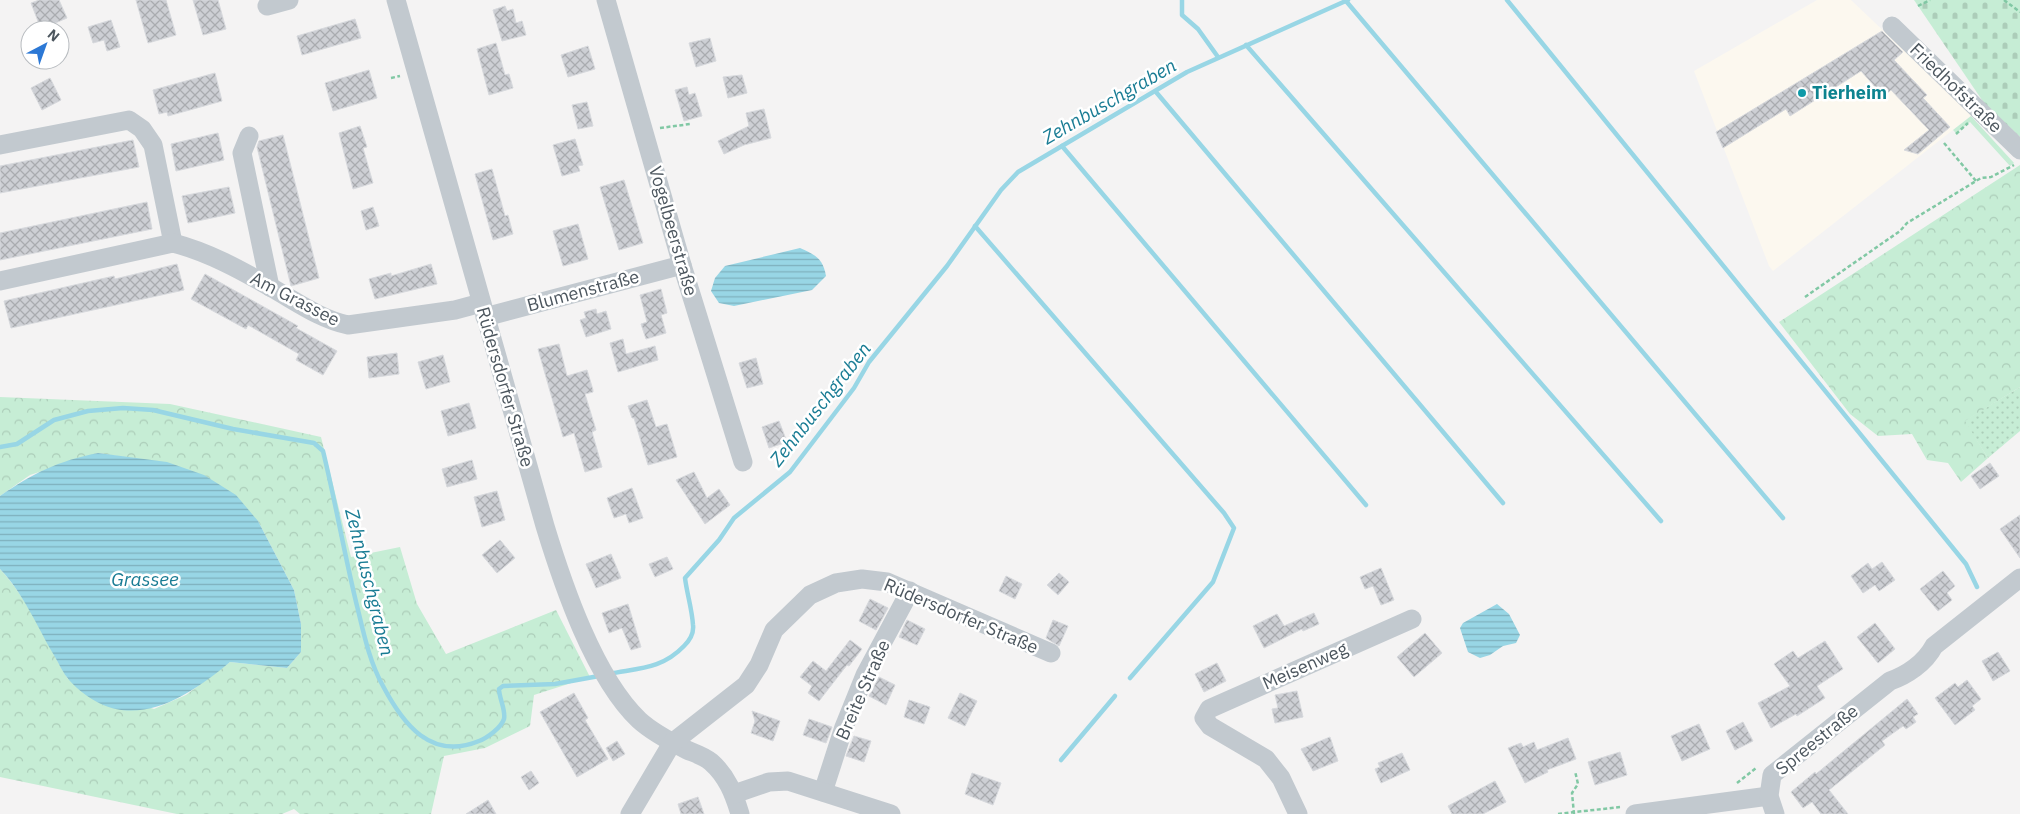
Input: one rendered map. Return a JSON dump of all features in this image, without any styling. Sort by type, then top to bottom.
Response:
[{"type":"street","points":[[267,6],[290,0]]},
{"type":"street","name":"Rüdersdorfer Straße","points":[[396,0],[550,544],[568,593],[601,666],[611,684],[639,721],[672,743],[710,761],[724,776],[734,794],[740,814]]},
{"type":"street","name":"Vogelbeerstraße","points":[[606,0],[682,265],[743,462]]},
{"type":"street","name":"Friedhofstraße","points":[[1892,26],[2020,150]]},
{"type":"street","points":[[0,145],[129,120],[142,129],[153,145],[173,243]]},
{"type":"street","points":[[249,136],[242,153],[270,286]]},
{"type":"street","name":"Am Grassee","points":[[0,281],[173,243],[198,250],[270,286],[313,312],[335,322],[348,325],[455,310],[483,310]]},
{"type":"street","name":"Blumenstraße","points":[[483,310],[682,265]]},
{"type":"street","name":"Spreestraße","points":[[1630,810],[1769,796],[1772,775],[1890,681],[1902,677],[1916,667],[1934,646],[2019,578]]},
{"type":"street","name":"Rüdersdorfer Straße","points":[[672,743],[746,685],[759,665],[774,630],[810,595],[836,583],[862,579],[887,582],[1051,653]]},
{"type":"street","name":"Breite Straße","points":[[823,792],[844,727],[865,675],[910,591]]},
{"type":"street","name":"Meisenweg","points":[[1298,814],[1281,778],[1266,759],[1210,726],[1204,718],[1209,709],[1412,619]]},
{"type":"street","points":[[630,814],[672,743]]},
{"type":"street","points":[[734,794],[769,782],[788,781],[891,814]]},
{"type":"street","points":[[1769,796],[1775,814]]},
{"type":"path","points":[[1918,6],[1930,0]]},
{"type":"path","points":[[2004,0],[2020,12]]},
{"type":"path","points":[[643,130],[690,124]]},
{"type":"path","points":[[1944,143],[1976,181]]},
{"type":"path","points":[[1805,297],[1900,231],[1907,223],[1976,181],[1991,177],[2020,162]]},
{"type":"path","points":[[1735,784],[1757,767]]},
{"type":"path","points":[[1574,813],[1572,794],[1578,784],[1575,771]]},
{"type":"path","points":[[1558,814],[1630,810]]},
{"type":"shaded area","points":[[1817,0],[1851,0],[1972,115],[1773,271],[1769,266],[1694,71]]},
{"type":"green space","points":[[1914,0],[2020,0],[2020,137],[1984,103]]},
{"type":"green space","points":[[1971,116],[2014,163],[2010,166],[1970,122],[1956,133],[1953,130]]},
{"type":"green space","points":[[2020,165],[2020,387],[1965,421],[1988,458],[1961,482],[1948,463],[1927,460],[1912,434],[1878,436],[1850,414],[1779,322]]},
{"type":"green space","points":[[2020,387],[2020,431],[1988,458],[1964,421]]},
{"type":"green space","points":[[0,397],[170,404],[321,437],[351,557],[400,547],[417,604],[446,654],[556,610],[590,677],[534,695],[530,726],[485,748],[444,756],[431,814],[300,814],[294,809],[282,814],[177,814],[0,777],[0,569],[20,594],[68,679],[154,709],[186,695],[230,662],[287,668],[301,652],[301,624],[294,590],[258,521],[130,458],[98,453],[30,475],[0,496]]},
{"type":"water","points":[[800,248],[818,258],[825,270],[826,276],[812,290],[734,306],[719,303],[711,291],[715,278],[725,266]]},
{"type":"water","name":"Grassee","points":[[98,453],[167,462],[204,475],[236,495],[258,521],[294,590],[301,624],[301,652],[287,668],[230,662],[192,690],[172,701],[151,708],[131,711],[110,707],[89,698],[69,680],[23,600],[0,569],[0,496],[46,469],[70,460]]},
{"type":"water","points":[[1497,604],[1509,614],[1520,635],[1516,643],[1503,646],[1490,655],[1480,658],[1468,652],[1460,628],[1463,623]]},
{"type":"building","points":[[39,0],[59,0],[67,18],[62,20],[38,20],[31,3]]},
{"type":"building","points":[[136,0],[166,0],[176,35],[148,43]]},
{"type":"building","points":[[193,0],[218,0],[226,29],[203,35]]},
{"type":"building","points":[[505,6],[507,11],[513,9],[516,23],[522,21],[526,35],[502,41],[493,10]]},
{"type":"building","points":[[355,19],[361,38],[302,55],[297,36]]},
{"type":"building","points":[[111,20],[120,47],[107,51],[104,40],[93,43],[88,27]]},
{"type":"building","points":[[1882,31],[1903,52],[1894,60],[1927,95],[1923,98],[1950,127],[1918,154],[1904,150],[1929,130],[1891,90],[1884,97],[1861,71],[1790,116],[1786,109],[1723,148],[1716,132]]},
{"type":"building","points":[[710,38],[716,61],[696,67],[689,43]]},
{"type":"building","points":[[496,43],[505,75],[509,74],[513,88],[489,95],[477,49]]},
{"type":"building","points":[[588,46],[595,69],[568,77],[561,55]]},
{"type":"building","points":[[369,70],[377,98],[333,111],[325,83]]},
{"type":"building","points":[[215,73],[222,101],[168,116],[167,112],[159,114],[153,90]]},
{"type":"building","points":[[742,75],[747,93],[728,98],[723,77]]},
{"type":"building","points":[[50,78],[61,100],[42,110],[31,88]]},
{"type":"building","points":[[687,87],[689,95],[695,93],[702,116],[684,121],[675,90]]},
{"type":"building","points":[[587,102],[593,126],[578,129],[572,105]]},
{"type":"building","points":[[764,109],[771,138],[744,145],[724,154],[718,141],[749,126],[746,113]]},
{"type":"building","points":[[360,126],[367,147],[363,148],[373,183],[353,189],[339,133]]},
{"type":"building","points":[[218,133],[224,160],[176,171],[171,144]]},
{"type":"building","points":[[283,135],[319,278],[291,286],[257,147],[259,141]]},
{"type":"building","points":[[575,139],[583,165],[578,166],[580,171],[562,176],[553,145]]},
{"type":"building","points":[[133,140],[139,167],[0,193],[0,166]]},
{"type":"building","points":[[492,169],[505,216],[508,215],[513,234],[493,240],[475,174]]},
{"type":"building","points":[[624,180],[643,243],[619,250],[600,187]]},
{"type":"building","points":[[229,187],[235,213],[188,223],[182,196]]},
{"type":"building","points":[[147,202],[152,229],[0,260],[0,233]]},
{"type":"building","points":[[373,207],[379,226],[366,230],[361,211]]},
{"type":"building","points":[[578,224],[588,259],[563,266],[553,231]]},
{"type":"building","points":[[177,264],[184,290],[11,328],[4,301],[114,276],[115,279]]},
{"type":"building","points":[[431,264],[437,284],[375,299],[369,279],[391,273],[391,276]]},
{"type":"building","points":[[205,274],[298,326],[296,328],[337,351],[323,375],[296,360],[299,354],[248,325],[246,329],[191,299]]},
{"type":"building","points":[[661,289],[667,313],[661,315],[666,333],[646,339],[641,324],[647,322],[640,295]]},
{"type":"building","points":[[596,309],[597,314],[606,311],[611,329],[586,337],[580,320],[586,318],[584,312]]},
{"type":"building","points":[[623,339],[626,354],[655,346],[658,360],[618,372],[610,343]]},
{"type":"building","points":[[559,344],[567,376],[587,370],[593,390],[593,392],[585,394],[596,430],[592,432],[602,467],[585,472],[574,433],[563,437],[538,349]]},
{"type":"building","points":[[397,353],[399,374],[369,378],[367,357]]},
{"type":"building","points":[[443,355],[450,382],[426,389],[418,362]]},
{"type":"building","points":[[756,358],[763,384],[747,388],[739,363]]},
{"type":"building","points":[[647,400],[656,427],[667,424],[677,457],[648,465],[634,418],[632,418],[628,406]]},
{"type":"building","points":[[469,403],[476,428],[448,436],[441,411]]},
{"type":"building","points":[[779,421],[787,442],[769,448],[762,427]]},
{"type":"building","points":[[472,460],[477,479],[447,487],[442,469]]},
{"type":"building","points":[[1990,463],[1999,476],[1980,489],[1971,476]]},
{"type":"building","points":[[694,472],[707,498],[719,489],[730,505],[705,524],[676,480]]},
{"type":"building","points":[[632,488],[643,518],[629,523],[626,514],[614,518],[607,498]]},
{"type":"building","points":[[497,491],[505,520],[482,527],[474,497]]},
{"type":"building","points":[[2020,515],[2020,558],[2000,529]]},
{"type":"building","points":[[500,540],[515,558],[497,573],[482,555]]},
{"type":"building","points":[[611,554],[621,578],[596,588],[586,564]]},
{"type":"building","points":[[667,557],[673,569],[655,577],[649,564]]},
{"type":"building","points":[[1882,562],[1895,580],[1879,591],[1875,585],[1863,593],[1851,576],[1868,563],[1872,569]]},
{"type":"building","points":[[1381,568],[1394,600],[1381,605],[1373,586],[1365,589],[1360,577]]},
{"type":"building","points":[[1943,571],[1955,586],[1947,593],[1952,600],[1938,611],[1920,589]]},
{"type":"building","points":[[1059,573],[1069,582],[1058,595],[1047,585]]},
{"type":"building","points":[[1006,576],[1022,584],[1015,599],[999,591]]},
{"type":"building","points":[[870,599],[888,608],[876,630],[859,621]]},
{"type":"building","points":[[628,604],[641,647],[631,650],[622,628],[609,633],[602,613]]},
{"type":"building","points":[[1314,613],[1319,624],[1303,631],[1302,629],[1264,648],[1253,626],[1277,614],[1284,626]]},
{"type":"building","points":[[907,620],[925,629],[917,645],[899,637]]},
{"type":"building","points":[[1053,620],[1068,626],[1059,646],[1046,638]]},
{"type":"building","points":[[1875,623],[1895,649],[1878,663],[1857,637]]},
{"type":"building","points":[[1425,633],[1442,653],[1414,677],[1397,657]]},
{"type":"building","points":[[850,640],[862,649],[819,701],[808,693],[812,686],[800,677],[813,661],[826,671]]},
{"type":"building","points":[[1825,641],[1843,669],[1817,686],[1825,698],[1797,716],[1796,714],[1771,728],[1758,703],[1790,686],[1774,664],[1793,651],[1798,658]]},
{"type":"building","points":[[1998,652],[2010,671],[1993,681],[1982,661]]},
{"type":"building","points":[[1217,663],[1226,681],[1204,692],[1195,674]]},
{"type":"building","points":[[879,677],[895,685],[886,705],[869,696]]},
{"type":"building","points":[[1967,680],[1981,699],[1972,706],[1975,710],[1955,725],[1935,698],[1955,683],[1958,687]]},
{"type":"building","points":[[1297,691],[1303,717],[1275,723],[1272,709],[1278,708],[1275,695]]},
{"type":"building","points":[[574,693],[588,718],[585,720],[608,759],[577,777],[540,712]]},
{"type":"building","points":[[960,693],[977,701],[965,726],[948,718]]},
{"type":"building","points":[[1907,699],[1918,714],[1913,717],[1916,722],[1906,729],[1903,726],[1882,741],[1885,745],[1829,790],[1848,814],[1821,814],[1812,802],[1803,808],[1791,792],[1815,772],[1816,774]]},
{"type":"building","points":[[909,700],[930,707],[924,724],[904,717]]},
{"type":"building","points":[[752,711],[780,721],[773,741],[751,733],[755,721]]},
{"type":"building","points":[[809,719],[832,727],[826,743],[803,735]]},
{"type":"building","points":[[1743,722],[1753,741],[1735,750],[1726,731]]},
{"type":"building","points":[[1699,724],[1710,749],[1682,761],[1671,736]]},
{"type":"building","points":[[854,736],[871,741],[864,762],[846,756]]},
{"type":"building","points":[[1330,737],[1338,761],[1313,771],[1301,749]]},
{"type":"building","points":[[1568,738],[1576,759],[1547,770],[1548,772],[1525,783],[1508,748],[1521,743],[1523,747],[1534,742],[1537,750]]},
{"type":"building","points":[[617,741],[625,754],[613,761],[606,748]]},
{"type":"building","points":[[1620,752],[1627,775],[1595,785],[1588,762]]},
{"type":"building","points":[[1402,753],[1410,770],[1381,783],[1375,769],[1380,767],[1378,763]]},
{"type":"building","points":[[531,771],[539,783],[529,790],[521,777]]},
{"type":"building","points":[[972,773],[1001,783],[993,805],[965,794]]},
{"type":"building","points":[[1495,781],[1506,802],[1483,814],[1452,814],[1448,806]]},
{"type":"building","points":[[698,797],[704,814],[681,814],[678,804]]},
{"type":"building","points":[[488,800],[496,814],[466,814]]},
{"type":"waterway","name":"Zehnbuschgraben","points":[[1182,0],[1182,15],[1198,29],[1218,57]]},
{"type":"waterway","name":"Zehnbuschgraben","points":[[609,674],[640,669],[659,663],[676,654],[686,644],[693,628],[685,578],[719,540],[734,518],[790,472],[854,388],[869,362],[947,266],[1001,190],[1018,172],[1187,72],[1348,0]]},
{"type":"waterway","points":[[1507,0],[1966,564],[1977,587]]},
{"type":"waterway","points":[[1346,1],[1783,518]]},
{"type":"waterway","points":[[1246,45],[1661,521]]},
{"type":"waterway","points":[[1156,92],[1503,503]]},
{"type":"waterway","points":[[1062,146],[1366,505]]},
{"type":"waterway","points":[[975,226],[1224,513],[1234,528],[1213,582],[1130,678]]},
{"type":"waterway","name":"Zehnbuschgraben","points":[[0,447],[17,444],[54,420],[88,411],[123,408],[153,410],[233,429],[314,443],[323,451],[353,590],[374,668],[400,713],[420,735],[433,742],[447,746],[462,746],[486,738],[500,726],[504,719],[499,689],[503,686],[555,684],[599,676]]},
{"type":"waterway","points":[[1061,760],[1115,696]]},
{"type":"place","name":"Tierheim","points":[[1802,93]]}]
